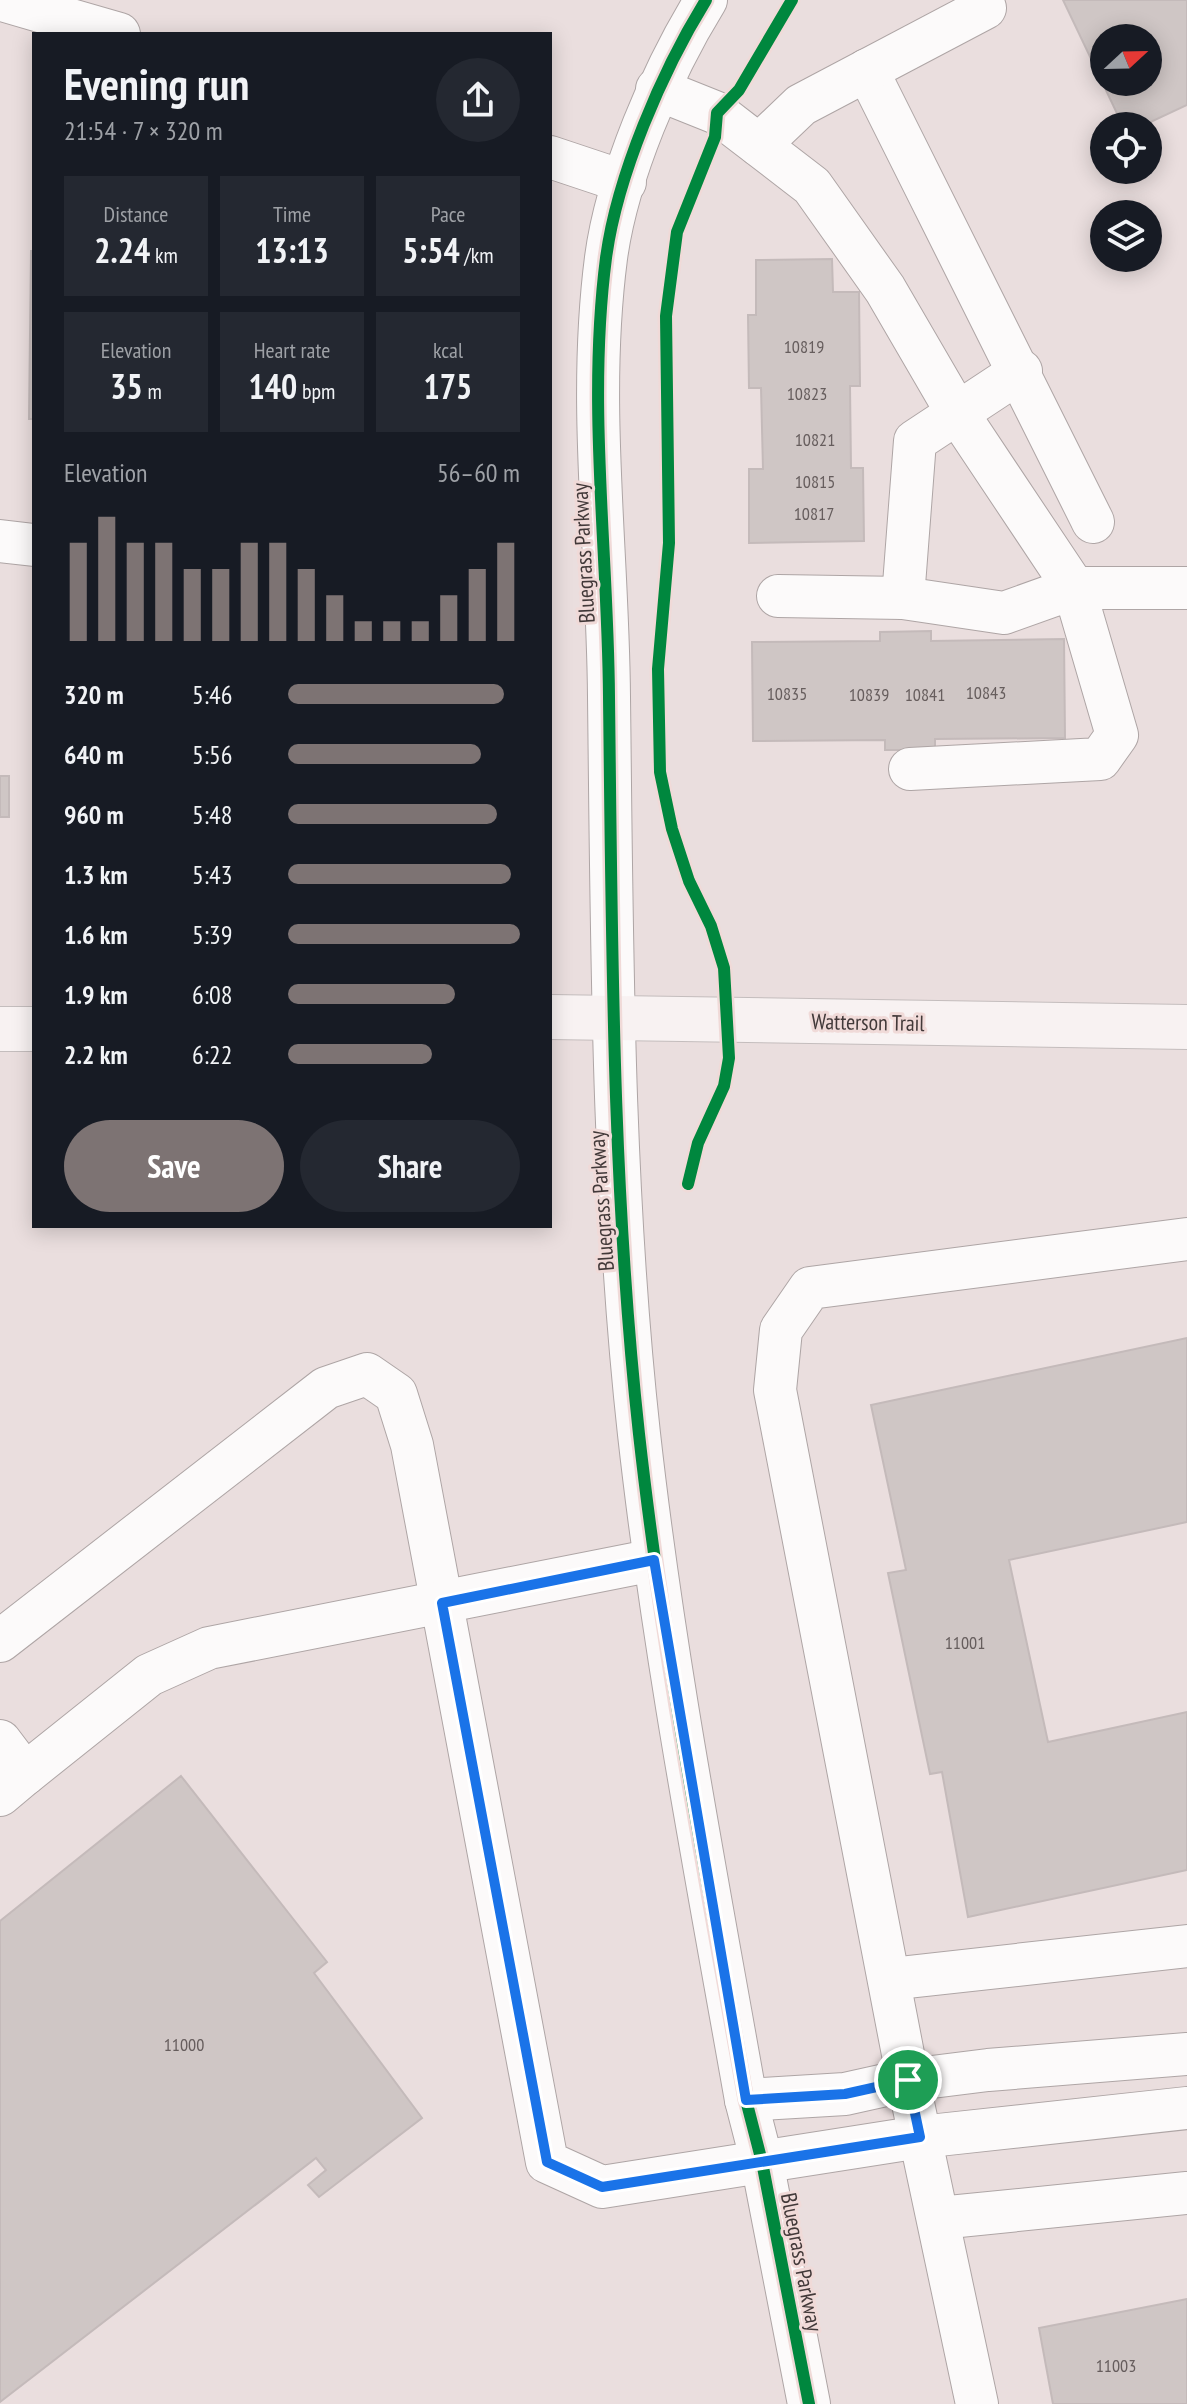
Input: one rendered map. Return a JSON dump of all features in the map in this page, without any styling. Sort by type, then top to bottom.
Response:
[{"type":"main road","name":"Watterson Trail","points":[[552,1017],[1187,1027]]},
{"type":"main road","points":[[0,1029],[32,1029]]},
{"type":"street","points":[[2,0],[112,32]]},
{"type":"street","name":"Bluegrass Parkway","points":[[706,0],[657,89],[625,182],[606,253],[598,353],[616,1018],[616,1143],[638,1428],[654,1560],[746,2100],[762,2162],[809,2404]]},
{"type":"street","points":[[759,145],[801,105],[985,8],[982,0]]},
{"type":"street","points":[[867,70],[1021,371],[1093,522]]},
{"type":"street","points":[[657,89],[717,113],[812,186],[885,289],[956,411],[1074,588],[1117,735],[1100,759],[910,769]]},
{"type":"street","points":[[552,158],[625,182]]},
{"type":"street","points":[[903,598],[915,441],[956,411],[1021,371]]},
{"type":"street","points":[[0,541],[32,545]]},
{"type":"street","points":[[778,596],[903,598],[1004,613],[1074,588],[1187,588]]},
{"type":"street","points":[[977,2404],[908,2080],[775,1390],[781,1330],[810,1288],[1187,1239]]},
{"type":"street","points":[[0,1641],[326,1388],[367,1374],[396,1394],[412,1445],[547,2162],[602,2187],[920,2137],[1187,2108]]},
{"type":"street","points":[[0,1741],[13,1784],[149,1675],[209,1648],[654,1560]]},
{"type":"street","points":[[890,1979],[1187,1946]]},
{"type":"street","points":[[746,2100],[845,2094],[908,2080],[1187,2054]]},
{"type":"street","points":[[939,2218],[1187,2193]]},
{"type":"building","points":[[1063,0],[1187,0],[1187,105],[1162,117],[1162,112],[1116,112],[1109,96],[1162,96],[1162,24],[1090,24],[1090,57]]},
{"type":"building","points":[[31,251],[32,251],[32,419],[29,419]]},
{"type":"building","points":[[832,259],[833,292],[859,292],[860,386],[850,386],[851,468],[863,468],[864,541],[749,543],[749,469],[763,469],[761,388],[749,388],[748,315],[756,315],[756,260]]},
{"type":"building","points":[[931,631],[931,641],[1064,639],[1065,738],[935,739],[935,750],[885,750],[885,740],[753,741],[752,642],[880,641],[880,632]]},
{"type":"building","points":[[0,776],[9,776],[9,817],[0,817]]},
{"type":"building","points":[[1187,1338],[1187,1522],[1009,1560],[1048,1742],[1187,1712],[1187,1870],[968,1917],[942,1772],[930,1774],[888,1573],[906,1570],[871,1405]]},
{"type":"building","points":[[181,1776],[327,1962],[314,1973],[422,2118],[319,2197],[308,2185],[326,2170],[316,2158],[0,2402],[0,1921]]},
{"type":"building","points":[[1187,2299],[1187,2404],[1053,2404],[1039,2328]]},
{"type":"cycle path","points":[[706,0],[673,59],[631,159],[612,226],[601,313],[598,422],[608,642],[618,1158],[630,1342],[661,1601],[687,1768],[746,2100],[762,2162],[809,2404]]},
{"type":"cycle path","points":[[688,1184],[698,1143],[724,1086],[729,1058],[724,968],[711,926],[689,881],[672,829],[660,772],[658,669],[669,543],[666,316],[677,232],[715,137],[717,113],[739,90],[792,0]]},
{"type":"route","points":[[654,1560],[682,1740],[746,2100],[845,2094],[908,2080],[920,2137],[602,2187],[547,2162],[442,1603],[654,1560]]}]
